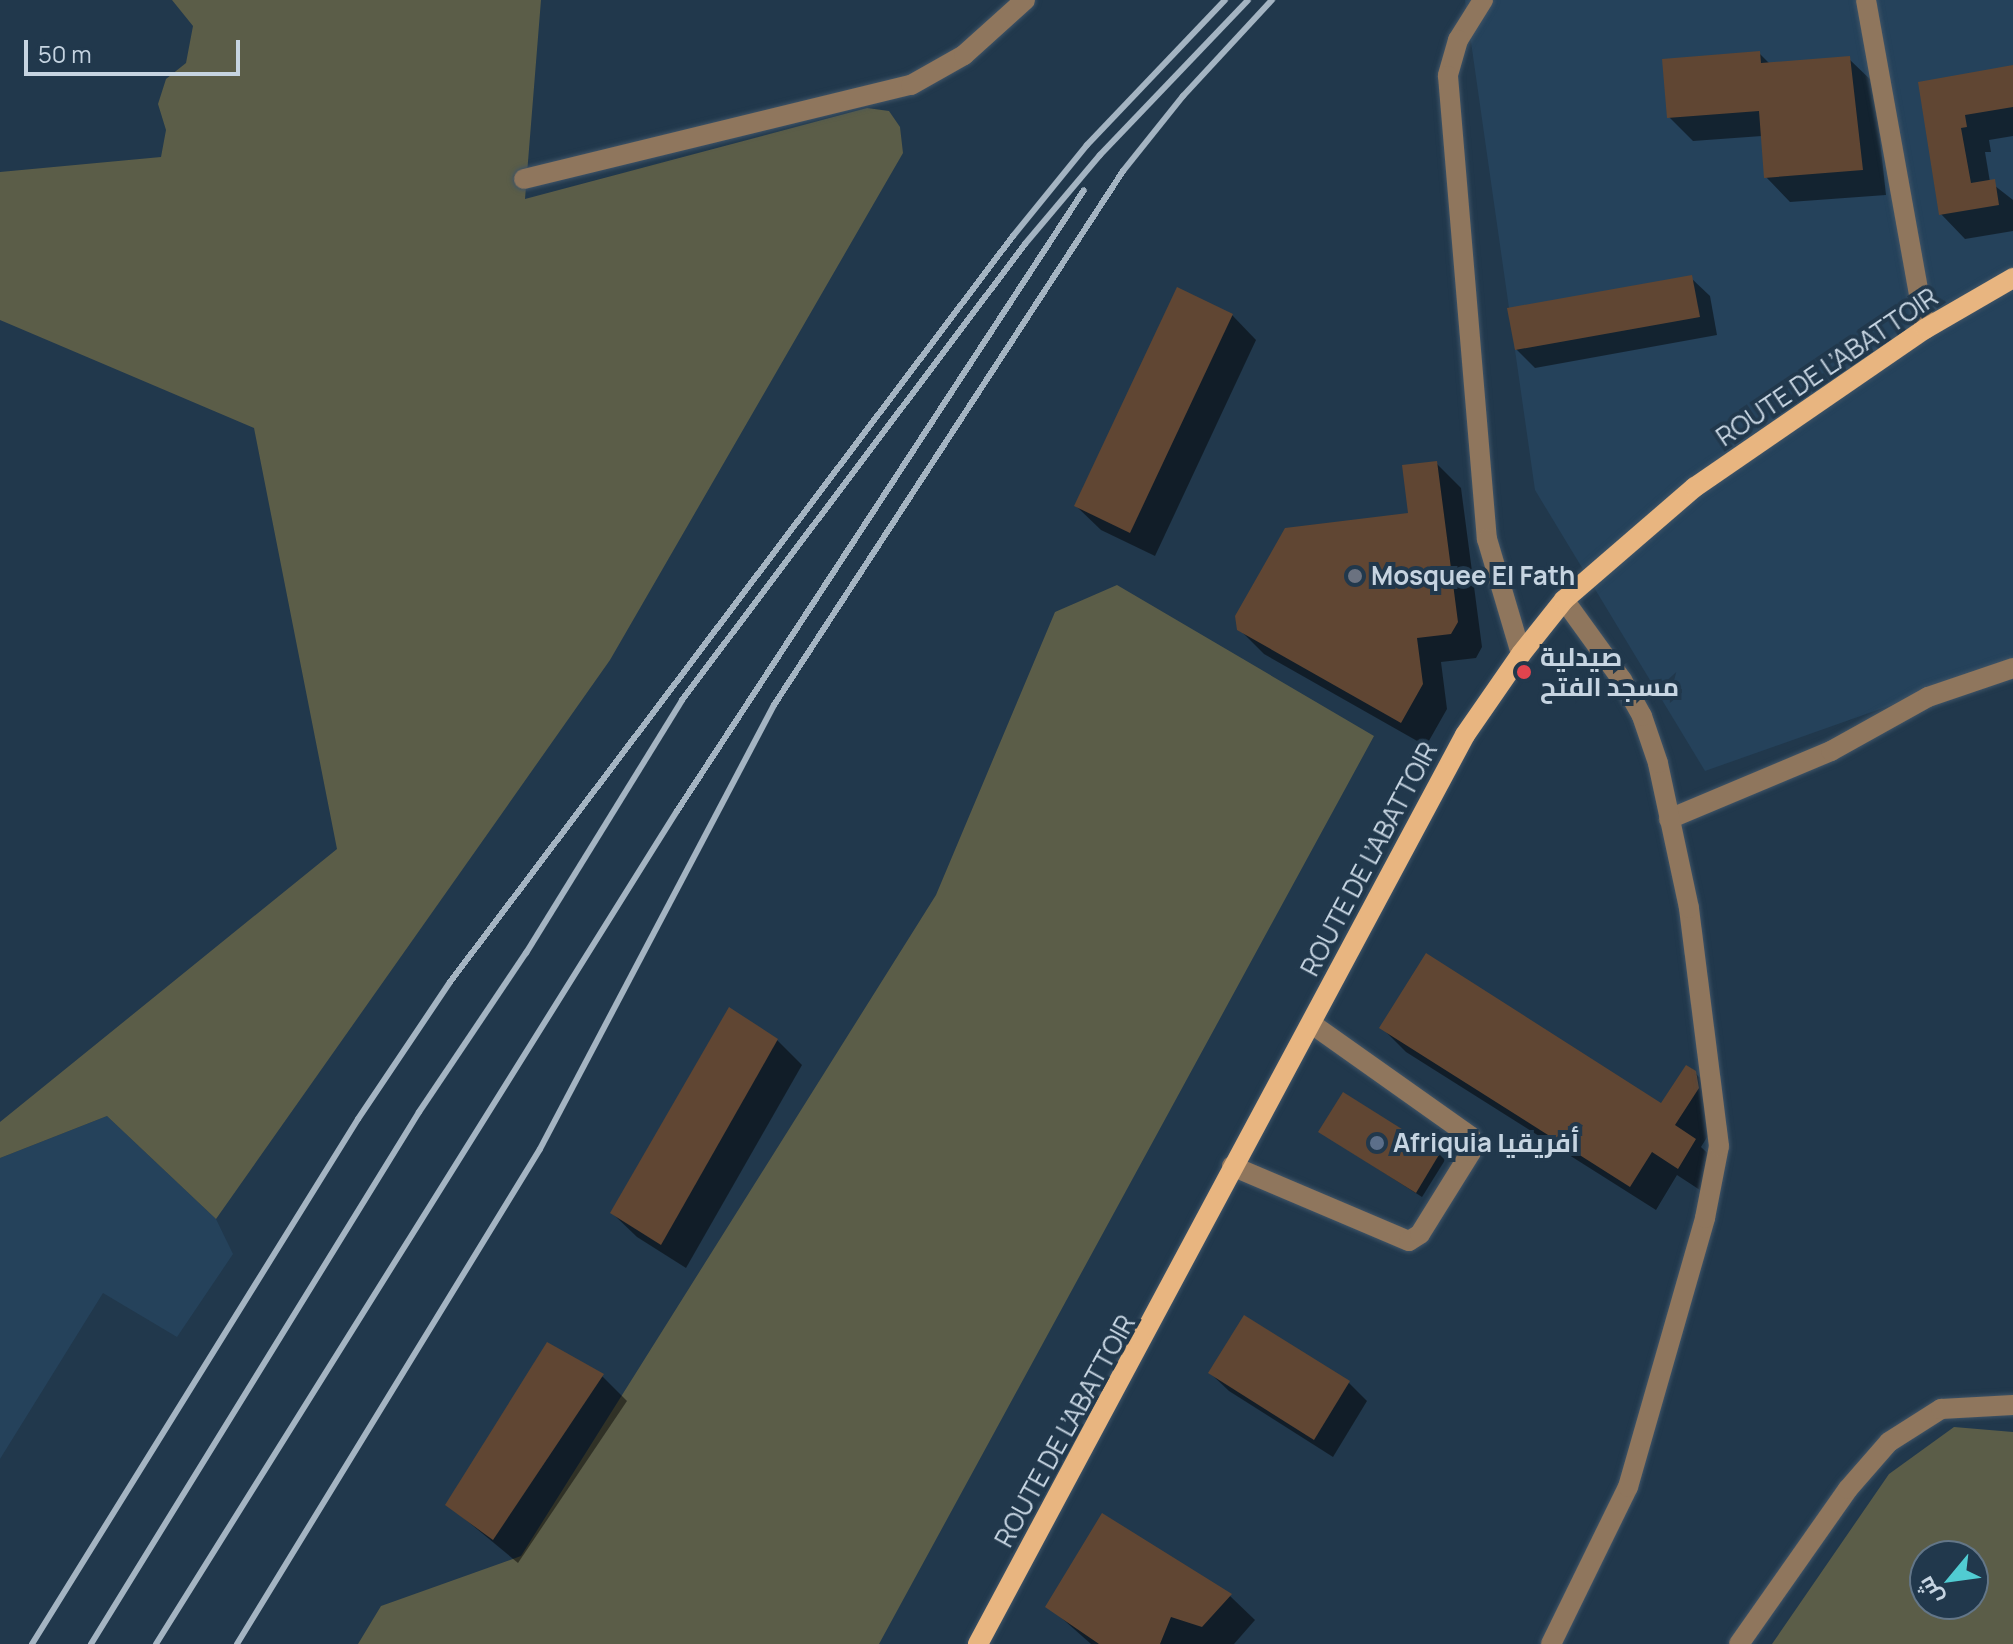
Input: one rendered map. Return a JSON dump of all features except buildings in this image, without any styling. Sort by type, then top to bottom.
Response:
[{"type":"main road","name":"ROUTE DE L’ABATTOIR","points":[[978,1644],[1162,1307],[1232,1166],[1312,1024],[1465,735],[1521,654],[1564,600],[1695,487],[1925,329],[2013,278]]},
{"type":"street","points":[[524,179],[911,85],[964,55],[1025,0]]},
{"type":"street","points":[[1483,0],[1458,40],[1448,76],[1487,539],[1521,654]]},
{"type":"street","points":[[1866,0],[1925,329]]},
{"type":"street","points":[[1551,1644],[1628,1487],[1705,1218],[1719,1146],[1689,908],[1642,716],[1564,600]]},
{"type":"street","points":[[1669,819],[1831,751],[1928,697],[2013,668]]},
{"type":"street","points":[[1232,1166],[1409,1241],[1420,1234],[1471,1152],[1470,1136],[1312,1024]]},
{"type":"street","points":[[1739,1644],[1848,1489],[1889,1442],[1941,1409],[2013,1405]]},
{"type":"shaded area","points":[[1465,0],[2013,0],[2013,662],[1705,771],[1535,490]]},
{"type":"shaded area","points":[[107,1116],[216,1219],[233,1254],[177,1337],[103,1293],[0,1459],[0,1158]]},
{"type":"green space","points":[[172,0],[541,0],[525,199],[867,108],[889,111],[900,127],[903,153],[610,660],[216,1219],[107,1116],[0,1158],[0,1122],[337,849],[254,428],[0,320],[0,172],[161,157],[166,130],[158,104],[166,79],[186,63],[193,26]]},
{"type":"green space","points":[[1117,585],[1374,736],[879,1644],[358,1644],[381,1606],[521,1556],[936,895],[1055,612]]},
{"type":"green space","points":[[1954,1427],[2013,1432],[2013,1644],[1772,1644],[1889,1474]]},
{"type":"railway","points":[[32,1644],[358,1119],[450,982],[1013,236],[1087,145],[1225,0]]},
{"type":"railway","points":[[91,1644],[419,1112],[526,953],[682,700],[1025,244],[1100,155],[1248,0]]},
{"type":"railway","points":[[237,1644],[540,1149],[774,705],[1123,171],[1183,96],[1272,0]]},
{"type":"railway","points":[[156,1644],[677,811],[1084,190]]},
{"type":"place","name":"Mosquee El Fath","points":[[1355,576]]},
{"type":"place","name":"صيدلية مسجد الفتح","points":[[1524,672]]},
{"type":"place","name":"Afriquia أفريقيا","points":[[1377,1143]]}]
